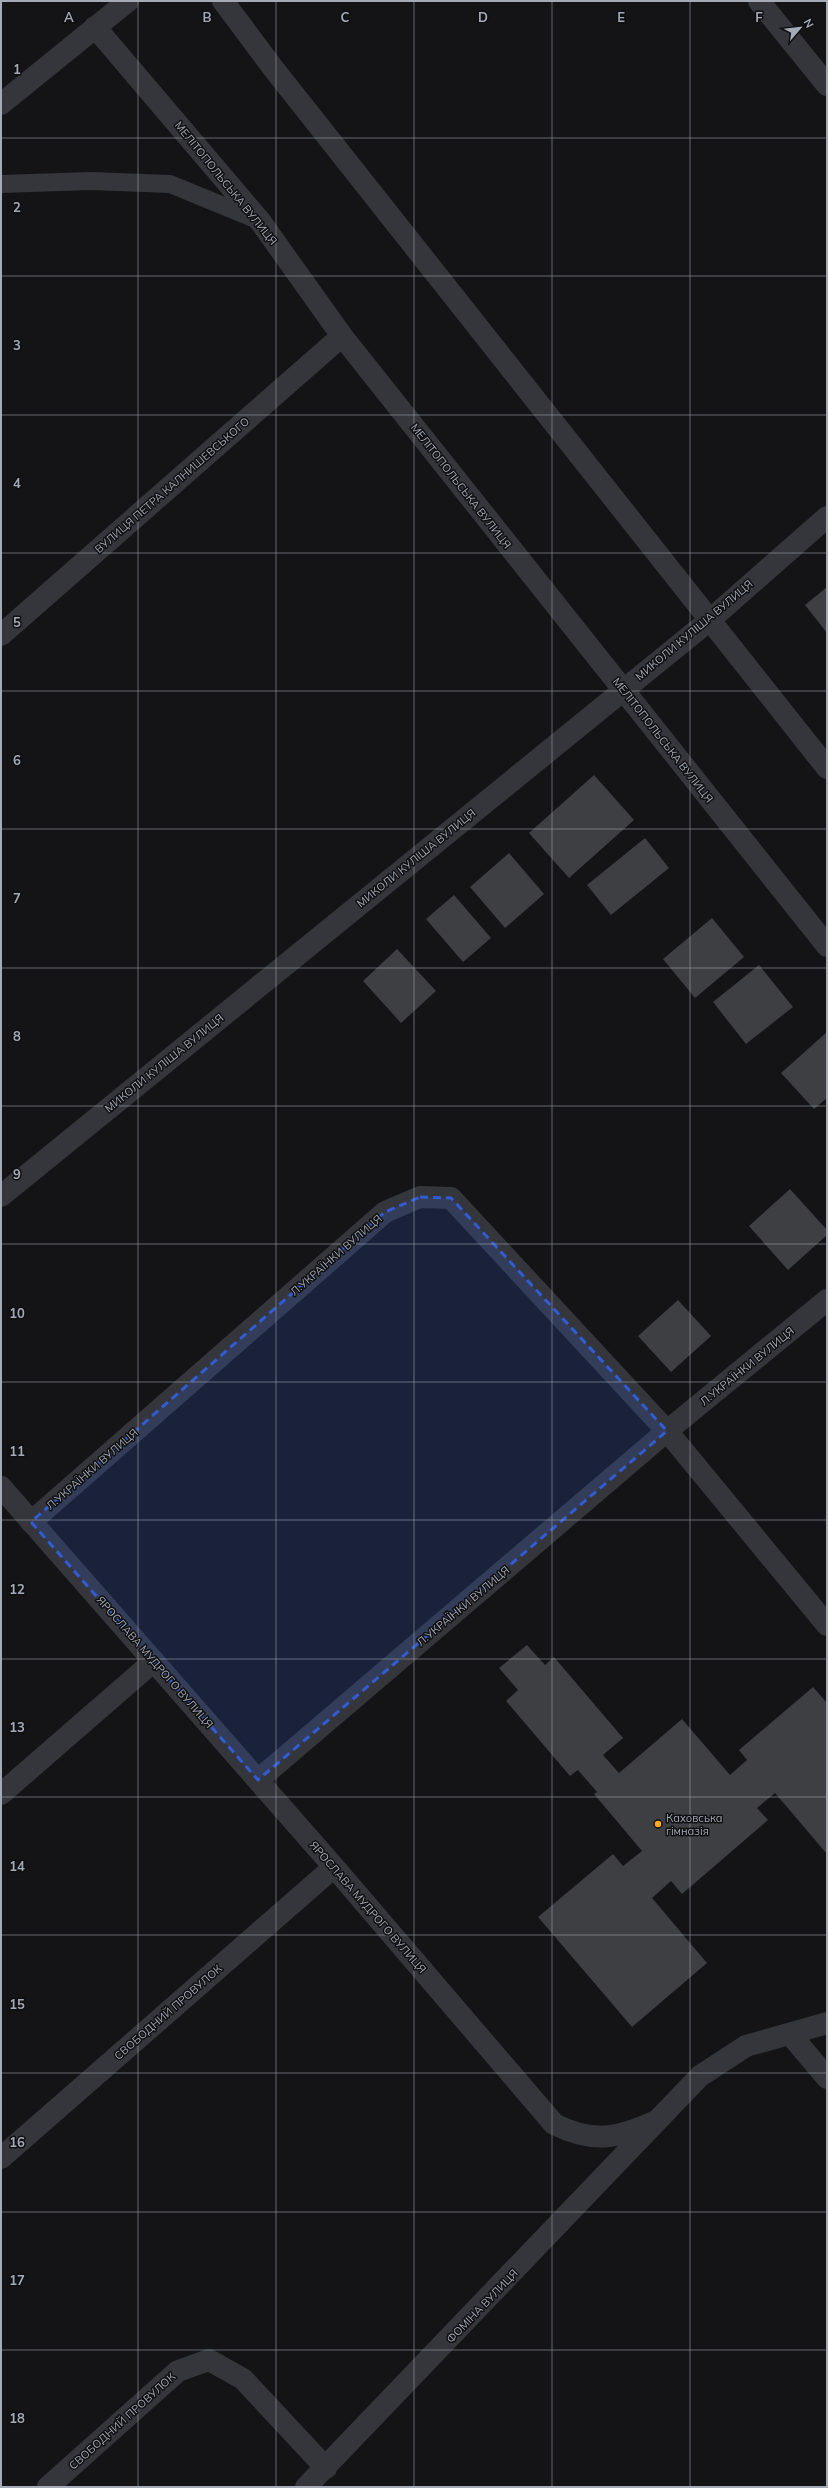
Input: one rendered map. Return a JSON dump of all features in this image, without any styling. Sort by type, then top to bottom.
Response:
[{"type":"street","points":[[1,104],[128,1]]},
{"type":"street","points":[[222,1],[273,68],[711,619],[827,768]]},
{"type":"street","points":[[759,1],[827,85]]},
{"type":"street","name":"МЕЛІТОПОЛЬСЬКА ВУЛИЦЯ","points":[[95,27],[260,221],[342,336],[827,946]]},
{"type":"street","name":"ВУЛИЦЯ ПЕТРА КАЛНИШЕВСЬКОГО","points":[[1,635],[342,336]]},
{"type":"street","name":"МИКОЛИ КУЛІША ВУЛИЦЯ","points":[[1,1196],[711,619],[827,517]]},
{"type":"street","name":"Л.УКРАЇНКИ ВУЛИЦЯ","points":[[31,1522],[385,1212],[420,1197],[451,1198],[667,1431],[827,1626]]},
{"type":"street","name":"Л.УКРАЇНКИ ВУЛИЦЯ","points":[[258,1780],[667,1431],[827,1300]]},
{"type":"street","name":"ЯРОСЛАВА МУДРОГО ВУЛИЦЯ","points":[[1,1487],[334,1867],[554,2124],[573,2134],[596,2138],[611,2137],[633,2131],[654,2122],[700,2076],[746,2046],[827,2023]]},
{"type":"street","points":[[1,1794],[154,1661]]},
{"type":"street","name":"СВОБОДНИЙ ПРОВУЛОК","points":[[1,2158],[334,1867]]},
{"type":"street","points":[[790,2034],[827,2078]]},
{"type":"street","name":"ФОМІНА ВУЛИЦЯ","points":[[306,2487],[522,2264],[654,2122]]},
{"type":"street","name":"СВОБОДНИЙ ПРОВУЛОК","points":[[48,2487],[178,2371],[209,2360],[243,2379],[326,2468]]},
{"type":"lane","points":[[1,184],[92,181],[170,184],[260,221]]},
{"type":"highlighted area","points":[[420,1197],[451,1198],[667,1431],[258,1780],[31,1522],[385,1212]]},
{"type":"building","points":[[827,587],[827,633],[805,605]]},
{"type":"building","points":[[594,775],[634,820],[569,878],[529,833]]},
{"type":"building","points":[[645,838],[669,868],[611,915],[587,885]]},
{"type":"building","points":[[509,853],[544,894],[505,928],[470,887]]},
{"type":"building","points":[[454,895],[491,938],[463,962],[426,919]]},
{"type":"building","points":[[712,918],[744,957],[695,998],[663,959]]},
{"type":"building","points":[[397,949],[436,991],[401,1023],[363,981]]},
{"type":"building","points":[[759,965],[793,1007],[746,1044],[713,1002]]},
{"type":"building","points":[[827,1032],[827,1098],[814,1109],[781,1073]]},
{"type":"building","points":[[790,1189],[827,1230],[827,1235],[788,1270],[749,1226]]},
{"type":"building","points":[[678,1300],[711,1336],[671,1372],[638,1336]]},
{"type":"building","points":[[527,1645],[545,1665],[554,1657],[623,1738],[603,1755],[619,1773],[682,1719],[730,1775],[747,1760],[739,1750],[813,1687],[827,1703],[827,1854],[775,1793],[757,1808],[768,1820],[682,1894],[671,1881],[652,1898],[707,1963],[632,2027],[538,1917],[613,1854],[623,1866],[642,1851],[594,1794],[597,1792],[578,1770],[570,1776],[506,1701],[518,1690],[499,1668]]},
{"type":"place","name":"Каховська гімназія","points":[[658,1824]]}]
